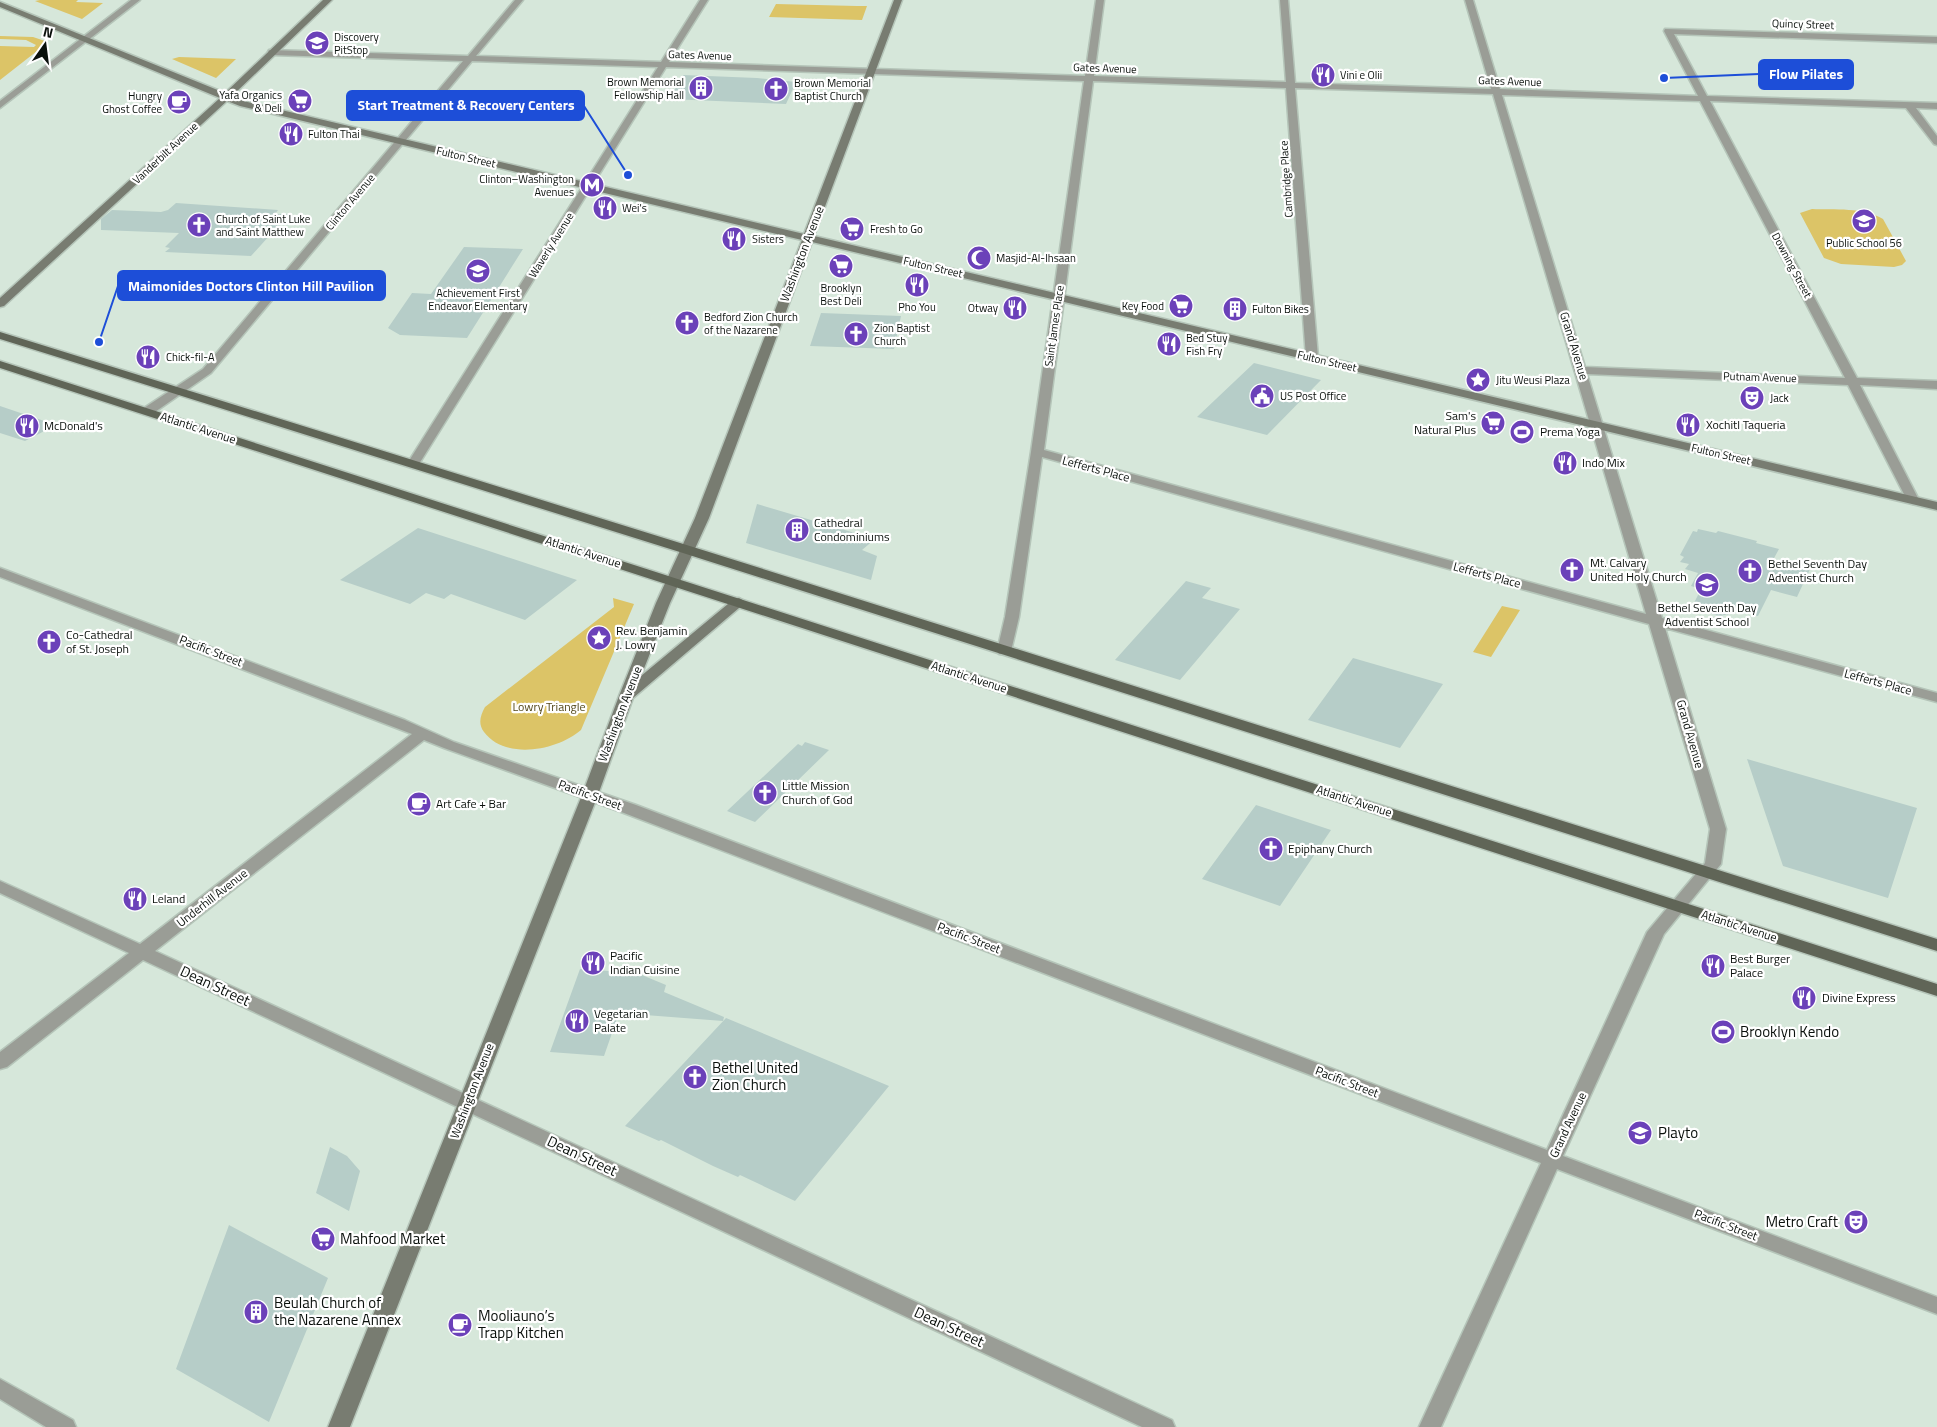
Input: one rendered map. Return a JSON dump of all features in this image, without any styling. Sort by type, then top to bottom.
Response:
[{"type":"main road","name":"Vanderbilt Avenue","points":[[0,304],[225,98],[328,0]]},
{"type":"main road","name":"Washington Avenue","points":[[339,1427],[590,795],[626,696],[673,581],[702,518],[898,0]]},
{"type":"main road","name":"Fulton Street","points":[[0,4],[225,98],[1937,506]]},
{"type":"main road","points":[[0,335],[688,550],[1937,945]]},
{"type":"main road","name":"Atlantic Avenue","points":[[0,364],[1937,990]]},
{"type":"main road","points":[[626,696],[739,602]]},
{"type":"street","points":[[0,105],[136,0]]},
{"type":"street","name":"Clinton Avenue","points":[[148,412],[207,371],[519,0]]},
{"type":"street","name":"Waverly Avenue","points":[[413,464],[704,0]]},
{"type":"street","name":"Saint James Place","points":[[1004,651],[1012,618],[1037,452],[1100,0]]},
{"type":"street","name":"Cambridge Place","points":[[1284,0],[1312,357]]},
{"type":"street","name":"Grand Avenue","points":[[1430,1427],[1656,932],[1713,864],[1718,829],[1582,370],[1469,0]]},
{"type":"street","name":"Quincy Street","points":[[1668,32],[1937,40]]},
{"type":"street","name":"Downing Street","points":[[1668,32],[1853,381],[1913,500]]},
{"type":"street","name":"Gates Avenue","points":[[272,52],[1937,106]]},
{"type":"street","points":[[1909,105],[1937,142]]},
{"type":"street","name":"Putnam Avenue","points":[[1582,370],[1937,385]]},
{"type":"street","name":"Lefferts Place","points":[[1037,452],[1937,698]]},
{"type":"street","name":"Pacific Street","points":[[0,572],[400,723],[449,745],[590,795],[1937,1306]]},
{"type":"street","name":"Underhill Avenue","points":[[0,1062],[423,733]]},
{"type":"street","name":"Dean Street","points":[[0,886],[1164,1427]]},
{"type":"street","points":[[0,1388],[65,1427]]},
{"type":"green space","points":[[78,0],[76,2],[103,3],[82,19],[35,1]]},
{"type":"green space","points":[[776,4],[867,6],[862,20],[769,17]]},
{"type":"green space","points":[[0,36],[33,37],[45,41],[46,44],[0,80],[0,46],[34,47],[36,45],[26,40],[0,39]]},
{"type":"green space","points":[[179,57],[236,59],[216,78],[172,59]]},
{"type":"green space","points":[[1812,209],[1858,211],[1883,219],[1906,261],[1902,265],[1894,267],[1841,264],[1824,258],[1800,213]]},
{"type":"green space","name":"Lowry Triangle","points":[[613,598],[634,604],[581,730],[559,743],[532,749],[505,747],[494,741],[484,732],[480,723],[485,707],[614,607]]},
{"type":"green space","points":[[1502,606],[1520,610],[1491,657],[1473,652]]},
{"type":"building","points":[[683,75],[757,78],[796,82],[786,104],[669,99]]},
{"type":"building","name":"Church of Saint Luke and Saint Matthew","points":[[176,203],[278,210],[275,214],[289,214],[251,256],[165,252],[170,248],[165,247],[179,233],[101,230],[101,219],[112,210],[161,212],[168,210]]},
{"type":"building","name":"Achievement First Endeavor Elementary","points":[[464,247],[523,249],[467,338],[400,335],[388,328],[412,293],[431,294]]},
{"type":"building","name":"Zion Baptist Church","points":[[821,313],[901,316],[894,349],[810,346]]},
{"type":"building","name":"US Post Office","points":[[1254,363],[1321,380],[1267,435],[1197,417]]},
{"type":"building","name":"McDonald's","points":[[0,406],[56,425],[25,441],[0,433]]},
{"type":"building","name":"Cathedral Condominiums","points":[[757,504],[875,539],[862,550],[877,556],[871,580],[746,543]]},
{"type":"building","points":[[418,528],[577,580],[525,620],[451,594],[444,599],[426,593],[410,604],[340,580]]},
{"type":"building","name":"Bethel Seventh Day Adventist Church","points":[[1698,529],[1716,533],[1718,531],[1757,541],[1756,543],[1779,549],[1773,560],[1810,569],[1797,597],[1771,590],[1758,616],[1742,612],[1719,616],[1702,611],[1694,603],[1701,589],[1691,586],[1698,573],[1685,569],[1689,564],[1680,562],[1684,557],[1680,555],[1693,531],[1697,532]]},
{"type":"building","points":[[1186,581],[1211,588],[1202,598],[1240,609],[1180,680],[1115,660]]},
{"type":"building","points":[[1353,658],[1443,684],[1400,748],[1308,720]]},
{"type":"building","name":"Little Mission Church of God","points":[[805,742],[829,750],[755,822],[727,811],[798,744],[802,746]]},
{"type":"building","points":[[1747,759],[1917,808],[1888,898],[1783,866]]},
{"type":"building","name":"Epiphany Church","points":[[1256,805],[1331,830],[1280,906],[1202,879]]},
{"type":"building","points":[[580,969],[637,973],[666,985],[664,992],[724,1017],[723,1021],[619,1013],[604,1056],[550,1052]]},
{"type":"building","points":[[726,1018],[889,1086],[795,1201],[740,1175],[738,1177],[713,1166],[661,1140],[659,1141],[625,1126]]},
{"type":"building","points":[[330,1147],[347,1156],[360,1171],[349,1211],[316,1193]]},
{"type":"building","name":"Beulah Church of the Nazarene Annex","points":[[229,1225],[328,1278],[269,1422],[176,1369]]},
{"type":"place","name":"Discovery PitStop","points":[[317,43]]},
{"type":"place","name":"Vini e Olii","points":[[1323,75]]},
{"type":"place","name":"Flow Pilates","points":[[1664,78]]},
{"type":"place","name":"Brown Memorial Fellowship Hall","points":[[701,88]]},
{"type":"place","name":"Brown Memorial Baptist Church","points":[[776,89]]},
{"type":"place","name":"Yafa Organics & Deli","points":[[300,101]]},
{"type":"place","name":"Hungry Ghost Coffee","points":[[179,102]]},
{"type":"place","name":"Fulton Thai","points":[[291,134]]},
{"type":"place","name":"Start Treatment & Recovery Centers","points":[[628,175]]},
{"type":"place","name":"Clinton–Washington Avenues","points":[[592,185]]},
{"type":"place","name":"Wei's","points":[[605,208]]},
{"type":"place","name":"Public School 56","points":[[1864,221]]},
{"type":"place","name":"Church of Saint Luke and Saint Matthew","points":[[199,225]]},
{"type":"place","name":"Fresh to Go","points":[[852,229]]},
{"type":"place","name":"Sisters","points":[[734,239]]},
{"type":"place","name":"Masjid-Al-Ihsaan","points":[[979,258]]},
{"type":"place","name":"Brooklyn Best Deli","points":[[841,266]]},
{"type":"place","name":"Achievement First Endeavor Elementary","points":[[478,271]]},
{"type":"place","name":"Pho You","points":[[917,285]]},
{"type":"place","name":"Key Food","points":[[1181,306]]},
{"type":"place","name":"Otway","points":[[1015,308]]},
{"type":"place","name":"Fulton Bikes","points":[[1235,309]]},
{"type":"place","name":"Bedford Zion Church of the Nazarene","points":[[687,323]]},
{"type":"place","name":"Zion Baptist Church","points":[[856,334]]},
{"type":"place","name":"Maimonides Doctors Clinton Hill Pavilion","points":[[99,342]]},
{"type":"place","name":"Bed Stuy Fish Fry","points":[[1169,344]]},
{"type":"place","name":"Chick-fil-A","points":[[148,357]]},
{"type":"place","name":"Jitu Weusi Plaza","points":[[1478,380]]},
{"type":"place","name":"US Post Office","points":[[1262,396]]},
{"type":"place","name":"Jack","points":[[1752,398]]},
{"type":"place","name":"Sam's Natural Plus","points":[[1493,423]]},
{"type":"place","name":"Xochitl Taqueria","points":[[1688,425]]},
{"type":"place","name":"McDonald's","points":[[27,426]]},
{"type":"place","name":"Prema Yoga","points":[[1522,432]]},
{"type":"place","name":"Indo Mix","points":[[1565,463]]},
{"type":"place","name":"Cathedral Condominiums","points":[[797,530]]},
{"type":"place","name":"Mt. Calvary United Holy Church","points":[[1572,570]]},
{"type":"place","name":"Bethel Seventh Day Adventist Church","points":[[1750,571]]},
{"type":"place","name":"Bethel Seventh Day Adventist School","points":[[1707,585]]},
{"type":"place","name":"Rev. Benjamin J. Lowry","points":[[599,638]]},
{"type":"place","name":"Co-Cathedral of St. Joseph","points":[[49,642]]},
{"type":"place","name":"Little Mission Church of God","points":[[765,793]]},
{"type":"place","name":"Art Cafe + Bar","points":[[419,804]]},
{"type":"place","name":"Epiphany Church","points":[[1271,849]]},
{"type":"place","name":"Leland","points":[[135,899]]},
{"type":"place","name":"Pacific Indian Cuisine","points":[[593,963]]},
{"type":"place","name":"Best Burger Palace","points":[[1713,966]]},
{"type":"place","name":"Divine Express","points":[[1804,998]]},
{"type":"place","name":"Vegetarian Palate","points":[[577,1021]]},
{"type":"place","name":"Brooklyn Kendo","points":[[1723,1032]]},
{"type":"place","name":"Bethel United Zion Church","points":[[695,1077]]},
{"type":"place","name":"Playto","points":[[1640,1133]]},
{"type":"place","name":"Metro Craft","points":[[1856,1222]]},
{"type":"place","name":"Mahfood Market","points":[[323,1239]]},
{"type":"place","name":"Beulah Church of the Nazarene Annex","points":[[256,1312]]},
{"type":"place","name":"Mooliauno’s Trapp Kitchen","points":[[460,1325]]}]
